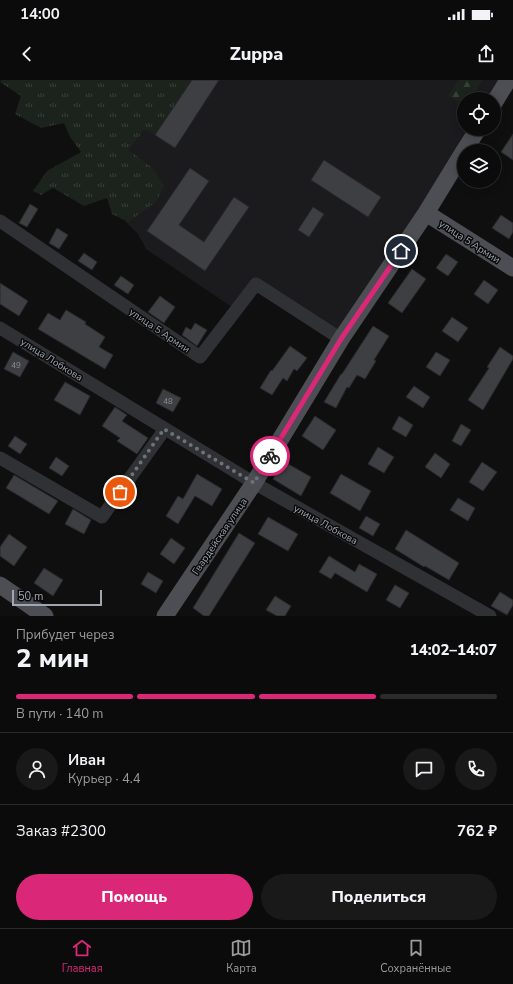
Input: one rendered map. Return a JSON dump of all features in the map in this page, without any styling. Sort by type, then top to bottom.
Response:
[{"type":"main road","points":[[501,92],[508,80]]},
{"type":"main road","name":"Гвардейская улица","points":[[165,616],[254,483],[341,339],[426,213],[457,162]]},
{"type":"main road","name":"улица 5 Армии","points":[[426,213],[513,268]]},
{"type":"main road","points":[[0,584],[45,616]]},
{"type":"street","name":"улица 5 Армии","points":[[0,221],[200,357],[256,284],[341,339]]},
{"type":"street","name":"улица Лобкова","points":[[0,328],[254,483],[490,616]]},
{"type":"street","points":[[0,458],[102,517],[164,429]]},
{"type":"shaded area","points":[[192,80],[508,80],[499,92],[457,92],[457,136],[473,136],[468,144],[457,144],[457,161],[341,339],[256,284],[236,310],[146,249],[138,234],[125,221],[156,202],[153,168],[129,150],[144,130],[156,135]]},
{"type":"green space","points":[[1,80],[192,80],[155,135],[144,130],[129,150],[153,168],[164,186],[156,202],[128,222],[112,214],[107,198],[84,206],[53,188],[41,195],[33,191],[47,171],[81,152],[70,137],[64,123],[41,128],[15,114],[21,96],[0,82]]},
{"type":"green space","points":[[458,80],[482,80],[475,92],[457,92],[457,101],[448,96]]},
{"type":"building","points":[[192,80],[219,80],[175,148],[155,135]]},
{"type":"building","points":[[513,134],[513,160],[501,152]]},
{"type":"building","points":[[324,160],[381,197],[368,217],[311,180]]},
{"type":"building","points":[[190,168],[209,181],[179,225],[204,242],[234,197],[249,207],[205,271],[147,231]]},
{"type":"building","points":[[30,204],[38,209],[27,227],[19,223]]},
{"type":"building","points":[[313,207],[324,214],[309,237],[298,230]]},
{"type":"building","points":[[501,215],[513,223],[513,232],[509,239],[492,228]]},
{"type":"building","points":[[57,228],[68,235],[59,249],[49,243]]},
{"type":"building","points":[[84,253],[97,262],[92,270],[78,261]]},
{"type":"building","points":[[446,254],[458,262],[448,276],[436,268]]},
{"type":"building","points":[[412,269],[426,279],[402,313],[388,303]]},
{"type":"building","points":[[121,276],[134,285],[128,294],[114,285]]},
{"type":"building","points":[[484,280],[498,290],[488,304],[474,294]]},
{"type":"building","points":[[0,283],[28,301],[19,316],[0,304]]},
{"type":"building","points":[[160,296],[175,307],[164,323],[148,312]]},
{"type":"building","points":[[66,310],[86,322],[85,324],[105,337],[99,347],[113,355],[105,369],[38,329],[48,313],[60,320]]},
{"type":"building","points":[[452,317],[468,328],[458,342],[442,331]]},
{"type":"building","points":[[195,323],[207,330],[197,346],[182,335],[186,327],[191,330]]},
{"type":"building","points":[[373,326],[389,336],[374,360],[376,361],[365,379],[357,375],[349,388],[347,387],[336,408],[324,402],[341,374]]},
{"type":"building","points":[[290,346],[307,358],[297,371],[294,369],[287,381],[283,378],[272,395],[260,388],[271,370],[272,371]]},
{"type":"building","points":[[500,347],[513,356],[513,359],[483,410],[468,400],[489,368],[487,367]]},
{"type":"building","points":[[13,352],[29,361],[20,377],[4,369]]},
{"type":"building","points":[[436,352],[450,360],[440,376],[426,367]]},
{"type":"building","points":[[65,382],[90,396],[80,415],[54,400]]},
{"type":"building","points":[[414,386],[430,397],[423,408],[406,397]]},
{"type":"building","points":[[163,389],[181,398],[173,412],[156,403]]},
{"type":"building","points":[[115,407],[127,415],[122,421],[148,438],[137,454],[117,441],[120,438],[102,426]]},
{"type":"building","points":[[315,416],[336,430],[323,450],[302,436]]},
{"type":"building","points":[[399,416],[413,425],[406,437],[392,429]]},
{"type":"building","points":[[461,424],[471,430],[461,446],[452,441]]},
{"type":"building","points":[[15,436],[27,444],[20,454],[8,446]]},
{"type":"building","points":[[378,447],[394,457],[384,473],[368,464]]},
{"type":"building","points":[[435,453],[450,464],[441,478],[425,467]]},
{"type":"building","points":[[56,457],[69,466],[62,476],[49,468]]},
{"type":"building","points":[[283,461],[311,477],[301,496],[273,479]]},
{"type":"building","points":[[482,462],[497,472],[483,491],[469,482]]},
{"type":"building","points":[[197,474],[222,489],[212,506],[195,496],[178,524],[166,516],[178,496],[183,499]]},
{"type":"building","points":[[341,474],[371,491],[360,511],[330,493]]},
{"type":"building","points":[[14,475],[58,501],[49,514],[6,488]]},
{"type":"building","points":[[458,498],[475,508],[468,521],[450,510]]},
{"type":"building","points":[[73,509],[91,520],[84,534],[65,524]]},
{"type":"building","points":[[366,516],[380,524],[373,536],[359,528]]},
{"type":"building","points":[[268,517],[298,534],[288,551],[258,534]]},
{"type":"building","points":[[406,530],[459,563],[449,580],[395,549]]},
{"type":"building","points":[[239,533],[255,543],[209,616],[204,616],[193,608]]},
{"type":"building","points":[[9,534],[27,547],[14,566],[0,556],[0,547]]},
{"type":"building","points":[[171,538],[185,548],[174,564],[160,554]]},
{"type":"building","points":[[329,556],[355,572],[359,564],[377,574],[367,592],[335,573],[331,579],[319,572]]},
{"type":"building","points":[[44,568],[63,580],[53,596],[34,583]]},
{"type":"building","points":[[148,572],[163,581],[156,593],[141,584]]},
{"type":"building","points":[[395,585],[409,593],[400,608],[386,600]]},
{"type":"building","points":[[500,592],[513,600],[513,605],[507,615],[491,606]]},
{"type":"building","points":[[275,596],[291,606],[285,616],[277,616],[266,610]]},
{"type":"way so far","points":[[120,492],[164,429],[254,483],[270,456]]},
{"type":"route","points":[[270,456],[341,339],[401,251]]}]
